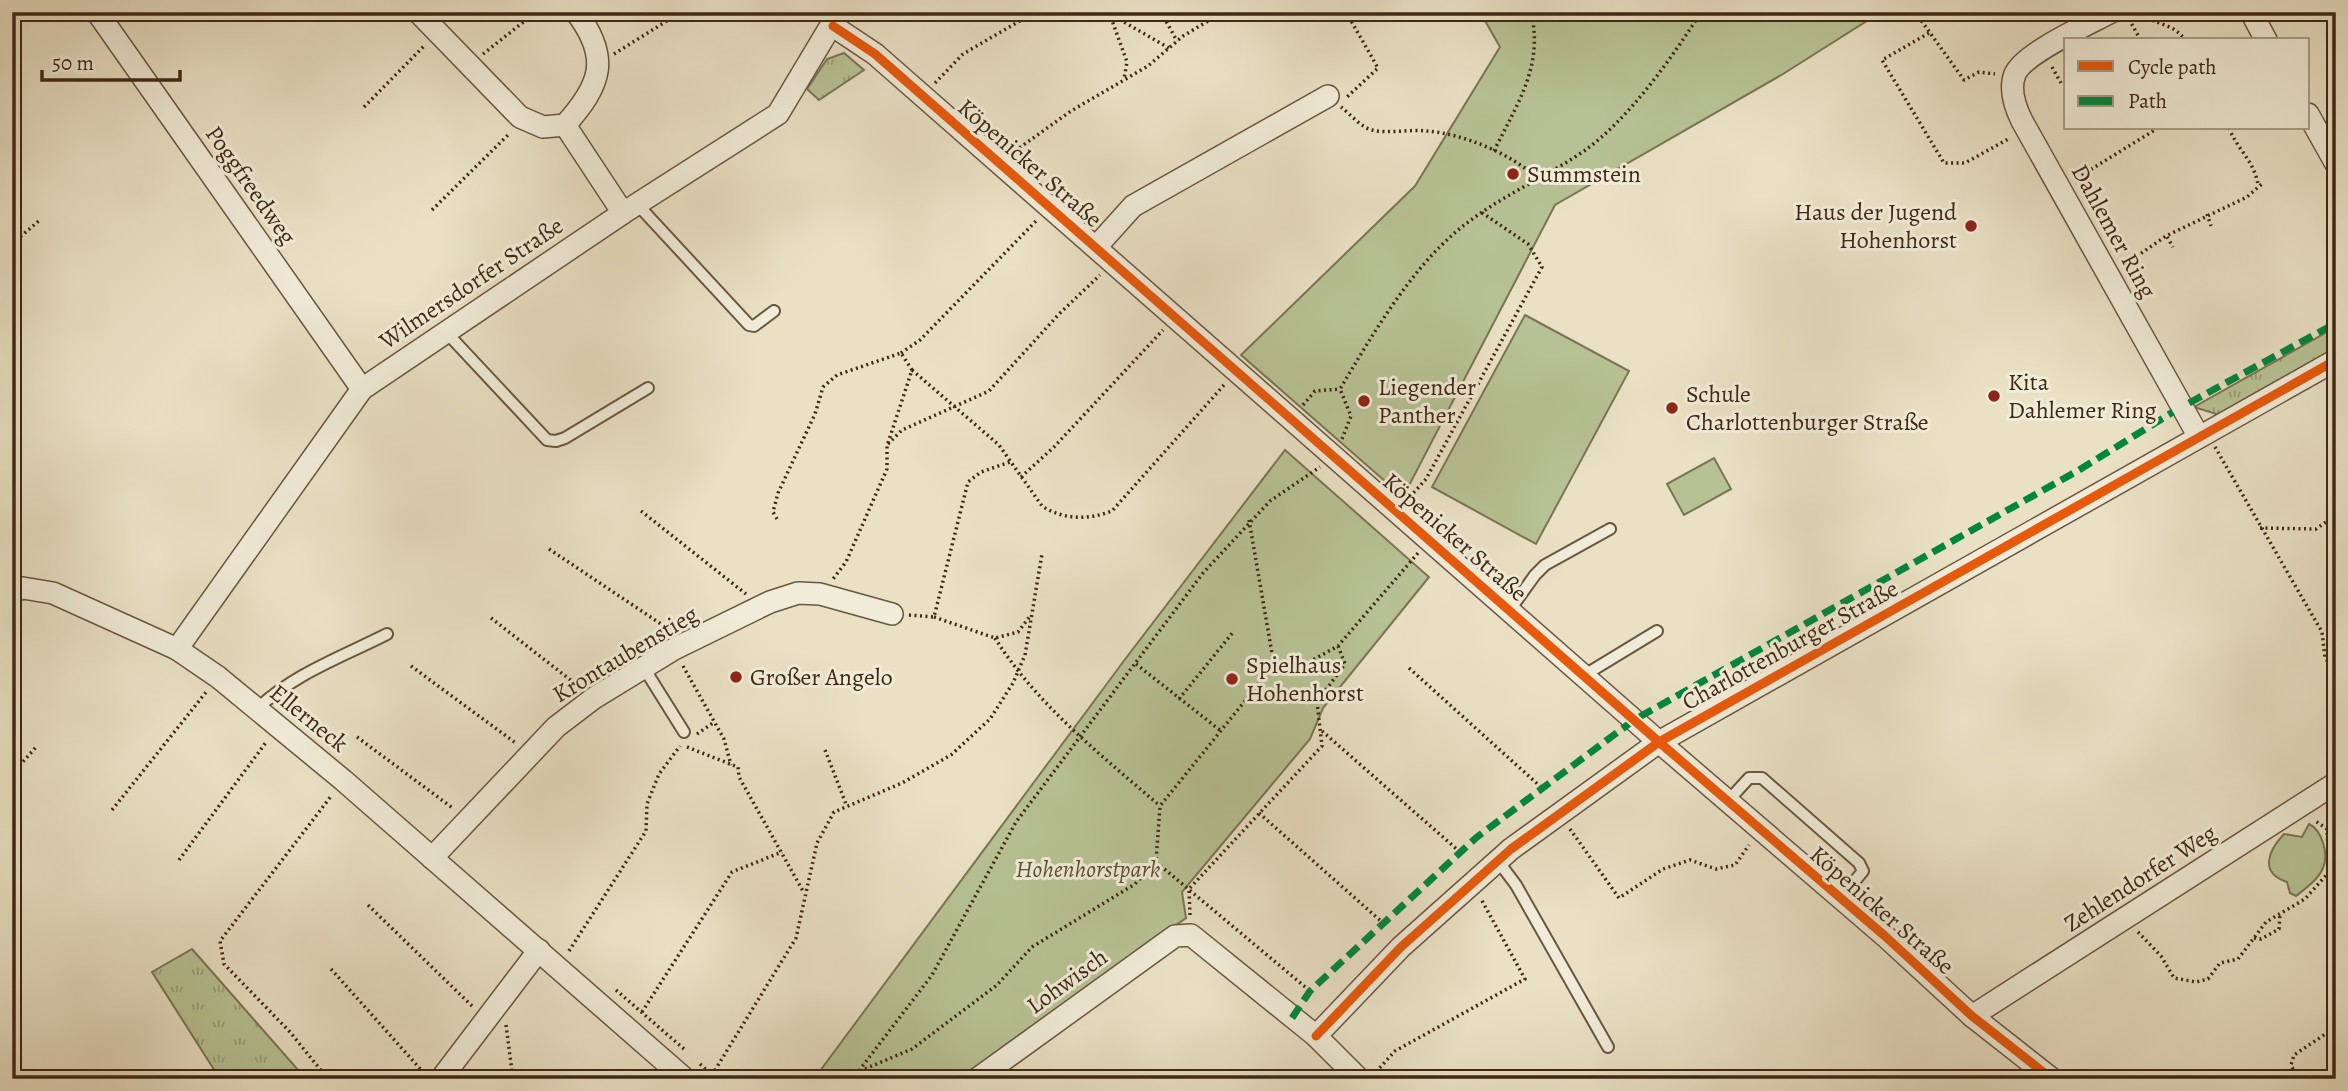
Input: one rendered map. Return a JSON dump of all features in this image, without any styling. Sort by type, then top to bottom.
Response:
[{"type":"street","name":"Poggfreedweg","points":[[97,12],[362,389]]},
{"type":"street","points":[[418,12],[468,65],[525,118],[543,127],[565,125],[584,104],[595,79],[599,56],[586,26],[576,12]]},
{"type":"street","points":[[2065,38],[2111,12]]},
{"type":"street","points":[[2250,12],[2265,38]]},
{"type":"street","name":"Wilmersdorfer Straße","points":[[177,649],[362,389],[630,209],[778,114],[836,19]]},
{"type":"street","name":"Köpenicker Straße","points":[[836,19],[1292,418],[1338,445],[1398,512],[1429,541],[1886,937],[1972,1016],[2052,1079]]},
{"type":"street","points":[[2014,77],[2026,60],[2064,39]]},
{"type":"street","name":"Dahlemer Ring","points":[[2014,77],[2013,94],[2027,129],[2109,276],[2203,435]]},
{"type":"street","name":"Köpenicker Straße","points":[[1105,253],[1133,206],[1328,96]]},
{"type":"street","points":[[2310,118],[2336,164]]},
{"type":"street","points":[[565,125],[630,209]]},
{"type":"street","name":"Charlottenburger Straße","points":[[1316,1036],[1401,947],[1498,861],[1559,813],[1659,742],[2336,360]]},
{"type":"street","name":"Ellerneck","points":[[12,592],[23,588],[53,593],[177,649],[219,677],[277,728],[343,780],[685,1079]]},
{"type":"street","name":"Krontaubenstieg","points":[[432,858],[556,727],[594,698],[681,645],[762,606],[798,593],[820,594],[892,614]]},
{"type":"street","name":"Zehlendorfer Weg","points":[[1972,1016],[2336,783]]},
{"type":"street","points":[[1191,935],[1316,1036],[1359,1079]]},
{"type":"street","name":"Lohwisch","points":[[977,1079],[1175,936],[1191,935]]},
{"type":"street","points":[[441,1079],[539,950]]},
{"type":"lane","points":[[630,209],[749,325],[754,326],[774,311]]},
{"type":"lane","points":[[446,332],[547,439],[556,441],[565,438],[649,388]]},
{"type":"lane","points":[[1509,611],[1545,565],[1609,529]]},
{"type":"lane","points":[[1583,676],[1657,631]]},
{"type":"lane","points":[[256,710],[273,694],[303,674],[387,634]]},
{"type":"lane","points":[[644,668],[684,732]]},
{"type":"lane","points":[[1728,801],[1749,778],[1762,778],[1849,855],[1863,871],[1840,899]]},
{"type":"lane","points":[[1498,861],[1516,885],[1608,1047]]},
{"type":"path","points":[[292,21],[301,12]]},
{"type":"path","points":[[468,65],[536,12]]},
{"type":"path","points":[[599,56],[612,55],[681,12]]},
{"type":"path","points":[[922,95],[963,54],[1035,12]]},
{"type":"path","points":[[1161,12],[1177,41]]},
{"type":"path","points":[[1000,163],[1071,111],[1148,66],[1177,41],[1223,12]]},
{"type":"path","points":[[1346,12],[1378,68],[1338,105],[1370,130],[1428,131],[1494,151],[1525,167],[1537,178]]},
{"type":"path","points":[[1494,151],[1526,85],[1535,57],[1535,32],[1531,12]]},
{"type":"path","points":[[1340,389],[1377,328],[1450,237],[1481,212],[1583,151],[1614,123],[1658,71],[1701,12]]},
{"type":"path","points":[[1915,12],[1964,80],[1979,72],[2014,77]]},
{"type":"path","points":[[2125,12],[2139,38]]},
{"type":"path","points":[[2138,12],[2146,19],[2165,23],[2184,38]]},
{"type":"path","points":[[1110,13],[1169,48]]},
{"type":"path","points":[[1110,13],[1127,62],[1124,79]]},
{"type":"path","points":[[364,107],[438,33]]},
{"type":"path","points":[[1929,33],[1882,60],[1944,163],[1965,163],[2027,129]]},
{"type":"path","points":[[432,210],[525,118]]},
{"type":"path","points":[[2059,187],[2104,163],[2155,130]]},
{"type":"path","points":[[2231,130],[2236,147],[2256,169],[2259,185]]},
{"type":"path","points":[[2141,141],[2146,149]]},
{"type":"path","points":[[2104,163],[2108,170]]},
{"type":"path","points":[[2109,276],[2166,236],[2247,197],[2264,182]]},
{"type":"path","points":[[2247,197],[2249,205]]},
{"type":"path","points":[[777,519],[773,512],[778,493],[815,414],[823,387],[837,375],[901,353],[920,340],[1049,205]]},
{"type":"path","points":[[1398,512],[1426,479],[1542,267],[1528,244],[1481,212]]},
{"type":"path","points":[[2207,214],[2211,226]]},
{"type":"path","points":[[12,244],[41,219]]},
{"type":"path","points":[[2166,236],[2173,247]]},
{"type":"path","points":[[887,446],[902,430],[989,391],[1105,253]]},
{"type":"path","points":[[1021,477],[1054,447],[1175,316]]},
{"type":"path","points":[[901,353],[912,370],[999,445],[1042,506],[1052,513],[1096,517],[1112,511],[1236,369]]},
{"type":"path","points":[[820,594],[846,562],[887,469],[887,446],[912,370]]},
{"type":"path","points":[[1292,418],[1315,391],[1340,389]]},
{"type":"path","points":[[858,1072],[932,975],[1016,822],[1203,573],[1249,520],[1270,501],[1314,474],[1338,445],[1350,416],[1340,389]]},
{"type":"path","points":[[2203,435],[2322,632],[2325,657],[2336,676]]},
{"type":"path","points":[[934,617],[968,482],[981,472],[1010,461]]},
{"type":"path","points":[[640,511],[762,606]]},
{"type":"path","points":[[2260,528],[2316,529],[2336,515]]},
{"type":"path","points":[[1249,520],[1274,665]]},
{"type":"path","points":[[845,1079],[912,1049],[997,985],[1032,947],[1135,884],[1156,862],[1160,806],[1274,665],[1309,662],[1338,646],[1429,541]]},
{"type":"path","points":[[549,550],[681,645],[724,739],[731,765]]},
{"type":"path","points":[[712,1075],[796,938],[804,892],[817,843],[834,811],[902,783],[951,755],[990,719],[1025,655],[1042,554]]},
{"type":"path","points":[[892,614],[934,617],[995,638],[1018,632],[1032,613]]},
{"type":"path","points":[[491,618],[594,698]]},
{"type":"path","points":[[1180,699],[1234,631]]},
{"type":"path","points":[[995,638],[1017,673],[1081,737],[1160,806]]},
{"type":"path","points":[[1191,935],[1189,889],[1322,746],[1317,702],[1345,664],[1338,646]]},
{"type":"path","points":[[1136,664],[1221,732]]},
{"type":"path","points":[[411,666],[529,753]]},
{"type":"path","points":[[1409,668],[1542,788]]},
{"type":"path","points":[[113,810],[219,677]]},
{"type":"path","points":[[179,860],[277,728]]},
{"type":"path","points":[[1320,730],[1460,852]]},
{"type":"path","points":[[357,737],[468,820]]},
{"type":"path","points":[[555,964],[569,951],[646,831],[647,804],[659,774],[681,745],[738,767],[740,777],[804,892]]},
{"type":"path","points":[[12,774],[37,746]]},
{"type":"path","points":[[825,750],[846,804]]},
{"type":"path","points":[[328,1079],[290,1032],[224,964],[220,941],[343,780]]},
{"type":"path","points":[[2124,919],[2152,944],[2174,978],[2183,982],[2208,979],[2220,963],[2238,959],[2266,922],[2305,899],[2329,872],[2327,829],[2322,823],[2294,810]]},
{"type":"path","points":[[1259,813],[1382,922]]},
{"type":"path","points":[[1559,813],[1619,898],[1663,869],[1690,860],[1716,869],[1735,865],[1760,829]]},
{"type":"path","points":[[2329,844],[2336,842]]},
{"type":"path","points":[[642,1012],[732,872],[782,852]]},
{"type":"path","points":[[1156,862],[1310,991]]},
{"type":"path","points":[[2329,872],[2336,872]]},
{"type":"path","points":[[1369,1079],[1395,1051],[1525,979],[1473,883]]},
{"type":"path","points":[[368,905],[490,1015],[506,1024],[513,1079]]},
{"type":"path","points":[[2254,938],[2261,939],[2279,929],[2280,913]]},
{"type":"path","points":[[331,970],[429,1079]]},
{"type":"path","points":[[2298,1079],[2291,1065],[2294,1055],[2336,1027]]},
{"type":"green space","points":[[1480,12],[1881,12],[1783,74],[1555,205],[1403,497],[1241,355],[1415,186],[1500,47]]},
{"type":"green space","points":[[844,53],[864,70],[819,100],[807,89],[827,59]]},
{"type":"green space","points":[[1525,315],[1629,371],[1536,544],[1432,487]]},
{"type":"green space","points":[[2336,327],[2336,349],[2219,415],[2194,407]]},
{"type":"green space","name":"Hohenhorstpark","points":[[1285,450],[1429,577],[1323,708],[1310,739],[1182,892],[1186,918],[959,1079],[814,1079],[1126,658]]},
{"type":"green space","points":[[1714,458],[1731,489],[1684,515],[1667,484]]},
{"type":"green space","points":[[2309,824],[2321,837],[2325,862],[2318,876],[2296,896],[2290,893],[2287,882],[2272,873],[2269,861],[2274,847],[2284,834],[2302,837]]},
{"type":"green space","points":[[192,949],[306,1079],[220,1079],[152,972]]},
{"type":"marked path","points":[[2189,403],[2336,323]]},
{"type":"marked path","points":[[1292,1018],[1310,991],[1477,837],[1634,720],[2079,470],[2173,412]]},
{"type":"cycle path","points":[[833,26],[875,54],[1659,742],[1886,937],[1972,1016],[2052,1079]]},
{"type":"cycle path","points":[[1316,1036],[1401,947],[1511,849],[1659,742],[2336,360]]},
{"type":"place","name":"Summstein","points":[[1513,174]]},
{"type":"place","name":"Haus der Jugend Hohenhorst","points":[[1971,226]]},
{"type":"place","name":"Kita Dahlemer Ring","points":[[1994,396]]},
{"type":"place","name":"Liegender Panther","points":[[1364,401]]},
{"type":"place","name":"Schule Charlottenburger Straße","points":[[1672,408]]},
{"type":"place","name":"Großer Angelo","points":[[736,677]]},
{"type":"place","name":"Spielhaus Hohenhorst","points":[[1232,679]]}]
